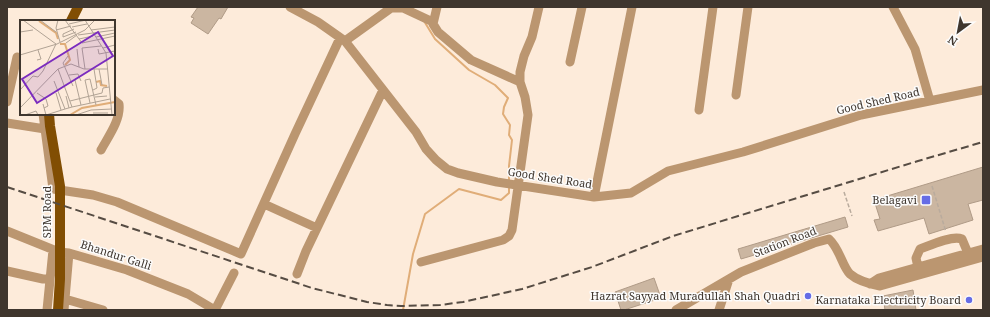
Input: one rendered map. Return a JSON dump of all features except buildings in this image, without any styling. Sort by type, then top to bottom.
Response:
[{"type":"main road","points":[[72,20],[78,7]]},
{"type":"main road","name":"SPM Road","points":[[49,115],[60,186],[60,279],[58,310]]},
{"type":"street","points":[[66,20],[73,7]]},
{"type":"street","points":[[76,20],[83,7]]},
{"type":"street","name":"Good Shed Road","points":[[290,7],[318,22],[343,39],[416,132],[426,149],[447,169],[458,173],[512,185],[594,197],[631,193],[668,171],[744,152],[861,115],[983,90]]},
{"type":"street","points":[[437,7],[434,26],[438,32],[471,60],[520,82]]},
{"type":"street","points":[[421,262],[503,240],[509,236],[512,230],[512,185],[528,115],[525,97],[520,82],[520,72],[524,56],[532,37],[539,7]]},
{"type":"street","points":[[570,62],[582,7]]},
{"type":"street","points":[[594,197],[632,7]]},
{"type":"street","points":[[699,110],[713,7]]},
{"type":"street","points":[[736,95],[748,7]]},
{"type":"street","points":[[893,7],[915,49],[930,101]]},
{"type":"street","points":[[43,115],[52,186],[55,190],[93,195],[117,202],[241,254],[343,39],[391,8],[403,8],[434,22]]},
{"type":"street","points":[[7,54],[19,58],[7,102]]},
{"type":"street","points":[[297,274],[317,228],[383,90]]},
{"type":"street","points":[[101,150],[120,111],[119,104],[115,101]]},
{"type":"street","points":[[52,115],[64,190]]},
{"type":"street","points":[[7,123],[45,129]]},
{"type":"street","points":[[264,204],[317,228]]},
{"type":"street","name":"Bhandur Galli","points":[[7,231],[59,252],[69,253],[127,270],[188,294],[215,310]]},
{"type":"street","points":[[918,272],[916,258],[920,249],[948,239],[957,237],[962,239],[969,257],[983,249]]},
{"type":"street","name":"Station Road","points":[[676,310],[741,272],[814,243],[829,239],[835,245],[850,274],[859,280],[880,286],[918,272],[969,257],[983,257]]},
{"type":"street","points":[[47,310],[54,250]]},
{"type":"street","points":[[64,310],[69,253]]},
{"type":"street","points":[[7,271],[43,279],[50,278]]},
{"type":"street","points":[[215,310],[234,273]]},
{"type":"street","points":[[719,310],[729,279]]},
{"type":"street","points":[[65,299],[103,310]]},
{"type":"path","points":[[932,186],[948,239]]},
{"type":"path","points":[[844,192],[852,216]]},
{"type":"waterway","points":[[424,21],[435,39],[469,70],[495,85],[508,98],[503,114],[510,125],[509,135],[512,140],[509,182]]},
{"type":"waterway","points":[[403,310],[413,254],[425,214],[459,189],[501,200],[509,193],[509,186]]},
{"type":"railway","points":[[7,187],[312,288],[367,302],[387,305],[440,305],[463,302],[522,289],[592,267],[673,236],[983,142]]},
{"type":"place","name":"Belagavi","points":[[926,200]]},
{"type":"place","name":"Hazrat Sayyad Muradullah Shah Quadri","points":[[808,296]]},
{"type":"place","name":"Karnataka Electricity Board","points":[[969,300]]}]
